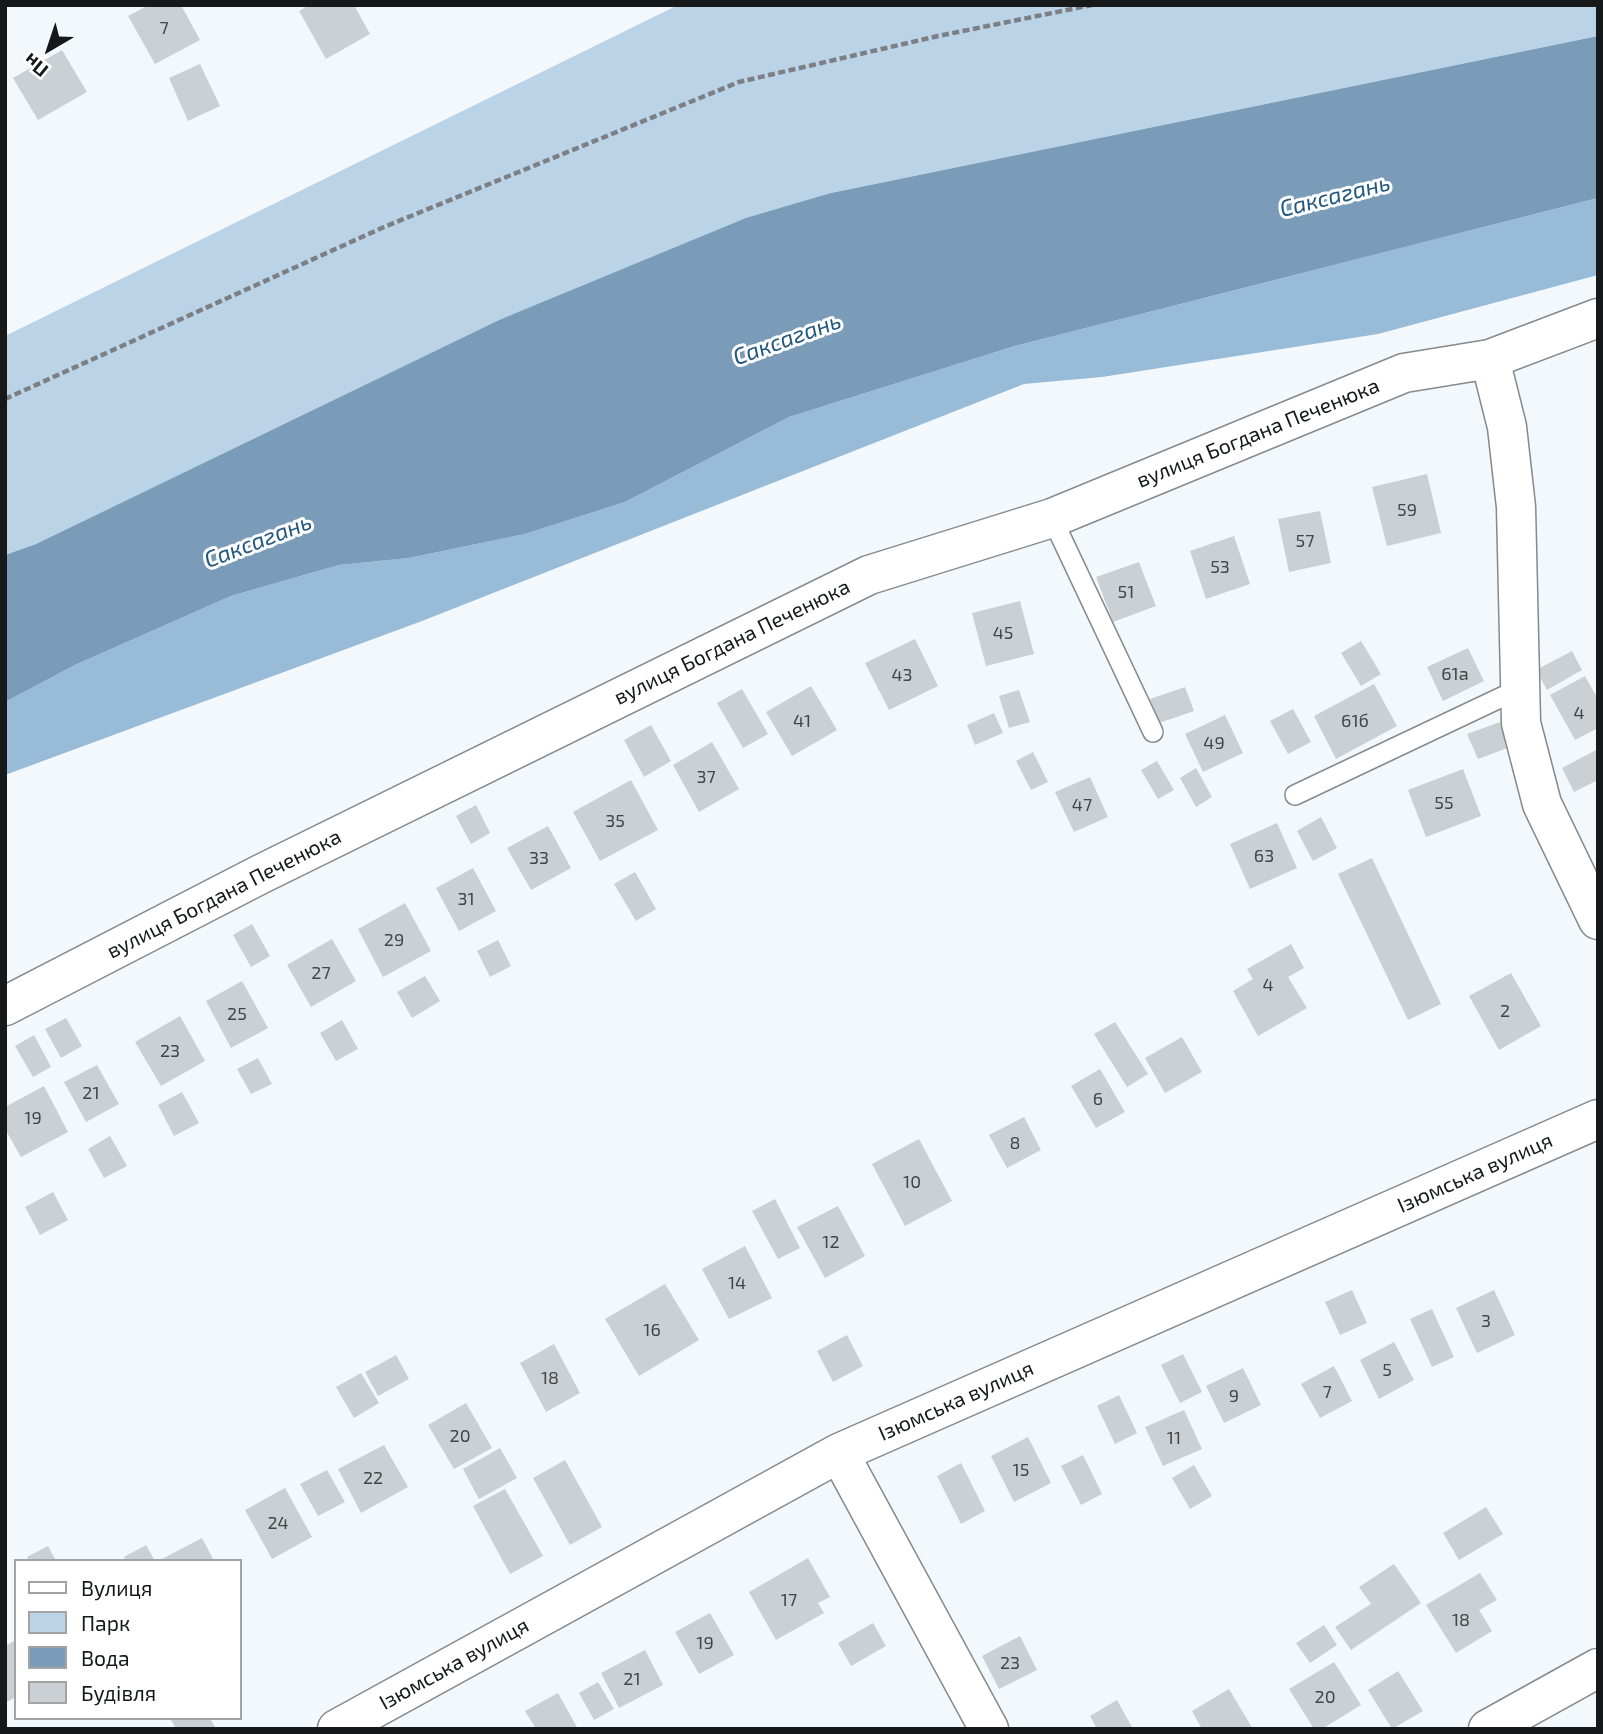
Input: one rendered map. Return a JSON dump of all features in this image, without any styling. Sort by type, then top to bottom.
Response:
[{"type":"street","name":"вулиця Богдана Печенюка","points":[[5,1006],[285,862],[869,575],[1052,518],[1404,373],[1490,359],[1598,318]]},
{"type":"street","points":[[1490,359],[1507,427],[1516,507],[1521,723],[1542,804],[1598,920]]},
{"type":"street","name":"Ізюмська вулиця","points":[[337,1729],[839,1453],[1598,1119]]},
{"type":"street","points":[[839,1453],[989,1729]]},
{"type":"street","points":[[1488,1729],[1598,1668]]},
{"type":"lane","points":[[1052,518],[1153,732]]},
{"type":"lane","points":[[1295,795],[1521,688]]},
{"type":"path","points":[[5,399],[384,228],[739,82],[938,36],[1092,5]]},
{"type":"green space","points":[[678,5],[1598,5],[1598,36],[831,193],[499,320],[36,544],[5,555],[5,336]]},
{"type":"shaded area","points":[[1598,198],[1598,275],[1378,334],[1102,377],[1024,384],[422,621],[5,775],[5,702],[75,665],[231,596],[339,565],[409,558],[525,534],[625,502],[789,417],[1015,346]]},
{"type":"water","name":"Саксагань","points":[[1598,36],[1598,198],[1015,346],[789,417],[625,502],[525,534],[409,558],[339,565],[231,596],[75,665],[5,702],[5,555],[36,544],[499,320],[746,218],[831,193]]},
{"type":"building","points":[[149,5],[181,5],[200,40],[155,64],[128,16]]},
{"type":"building","points":[[309,5],[354,5],[370,34],[326,59],[299,11]]},
{"type":"building","points":[[62,50],[87,92],[38,120],[13,78]]},
{"type":"building","points":[[200,64],[220,106],[188,121],[169,78]]},
{"type":"building","points":[[1427,474],[1441,533],[1387,546],[1372,487]]},
{"type":"building","points":[[1320,511],[1331,563],[1289,572],[1278,519]]},
{"type":"building","points":[[1234,536],[1250,584],[1206,599],[1190,551]]},
{"type":"building","points":[[1139,562],[1156,606],[1113,622],[1096,577]]},
{"type":"building","points":[[1020,601],[1034,654],[986,666],[972,613]]},
{"type":"building","points":[[915,639],[938,686],[889,710],[865,663]]},
{"type":"building","points":[[1361,641],[1381,674],[1361,686],[1341,653]]},
{"type":"building","points":[[1468,648],[1484,681],[1443,701],[1427,667]]},
{"type":"building","points":[[1572,651],[1582,670],[1547,690],[1536,670]]},
{"type":"building","points":[[1585,676],[1598,699],[1598,728],[1575,740],[1550,695]]},
{"type":"building","points":[[1374,684],[1397,726],[1336,759],[1314,716]]},
{"type":"building","points":[[811,686],[837,730],[792,756],[766,712]]},
{"type":"building","points":[[1185,687],[1194,711],[1159,723],[1150,699]]},
{"type":"building","points":[[742,689],[768,734],[743,748],[717,703]]},
{"type":"building","points":[[1019,690],[1030,722],[1009,728],[999,696]]},
{"type":"building","points":[[1293,709],[1311,742],[1288,754],[1270,721]]},
{"type":"building","points":[[994,713],[1003,733],[975,745],[967,725]]},
{"type":"building","points":[[1225,715],[1243,753],[1203,772],[1185,734]]},
{"type":"building","points":[[1500,722],[1510,747],[1478,759],[1467,734]]},
{"type":"building","points":[[651,725],[671,761],[644,777],[624,740]]},
{"type":"building","points":[[712,742],[739,789],[699,812],[673,765]]},
{"type":"building","points":[[1596,750],[1598,780],[1574,792],[1562,768]]},
{"type":"building","points":[[1033,752],[1048,782],[1031,790],[1016,761]]},
{"type":"building","points":[[1157,761],[1174,790],[1158,799],[1141,770]]},
{"type":"building","points":[[1196,768],[1212,797],[1196,807],[1180,778]]},
{"type":"building","points":[[1463,769],[1481,816],[1426,837],[1408,790]]},
{"type":"building","points":[[1090,777],[1108,817],[1074,832],[1055,792]]},
{"type":"building","points":[[631,780],[658,830],[600,861],[573,812]]},
{"type":"building","points":[[476,805],[490,833],[471,844],[456,816]]},
{"type":"building","points":[[1321,817],[1337,848],[1313,861],[1297,831]]},
{"type":"building","points":[[1277,823],[1297,868],[1250,889],[1230,844]]},
{"type":"building","points":[[548,826],[571,868],[531,890],[507,848]]},
{"type":"building","points":[[1372,858],[1441,1004],[1408,1020],[1338,874]]},
{"type":"building","points":[[473,868],[496,911],[459,931],[436,888]]},
{"type":"building","points":[[635,872],[656,909],[636,921],[614,884]]},
{"type":"building","points":[[405,903],[431,951],[383,977],[358,929]]},
{"type":"building","points":[[252,924],[270,956],[251,967],[233,935]]},
{"type":"building","points":[[332,939],[356,981],[311,1007],[287,965]]},
{"type":"building","points":[[498,940],[511,966],[490,977],[477,951]]},
{"type":"building","points":[[1291,944],[1304,968],[1288,977],[1307,1008],[1258,1036],[1233,991],[1253,979],[1247,969]]},
{"type":"building","points":[[1511,973],[1541,1026],[1499,1050],[1469,996]]},
{"type":"building","points":[[425,976],[440,1001],[412,1018],[397,992]]},
{"type":"building","points":[[242,981],[268,1028],[231,1048],[206,1001]]},
{"type":"building","points":[[180,1016],[205,1061],[161,1086],[135,1042]]},
{"type":"building","points":[[66,1018],[82,1046],[61,1058],[45,1029]]},
{"type":"building","points":[[342,1020],[358,1049],[336,1061],[320,1033]]},
{"type":"building","points":[[1115,1022],[1148,1074],[1127,1087],[1094,1034]]},
{"type":"building","points":[[34,1035],[51,1067],[33,1077],[15,1046]]},
{"type":"building","points":[[1182,1037],[1202,1072],[1165,1093],[1145,1058]]},
{"type":"building","points":[[258,1058],[272,1084],[251,1094],[237,1069]]},
{"type":"building","points":[[97,1065],[119,1104],[86,1122],[64,1082]]},
{"type":"building","points":[[1100,1069],[1125,1112],[1096,1128],[1071,1086]]},
{"type":"building","points":[[44,1086],[68,1132],[21,1157],[5,1129],[5,1107]]},
{"type":"building","points":[[182,1092],[199,1123],[174,1136],[158,1105]]},
{"type":"building","points":[[1024,1117],[1041,1150],[1007,1168],[989,1135]]},
{"type":"building","points":[[110,1136],[127,1166],[104,1178],[88,1149]]},
{"type":"building","points":[[919,1139],[952,1201],[905,1226],[872,1164]]},
{"type":"building","points":[[53,1192],[68,1220],[40,1235],[25,1207]]},
{"type":"building","points":[[775,1199],[800,1248],[778,1259],[752,1211]]},
{"type":"building","points":[[838,1206],[865,1256],[825,1278],[797,1227]]},
{"type":"building","points":[[745,1246],[772,1298],[729,1319],[702,1269]]},
{"type":"building","points":[[665,1284],[699,1340],[639,1376],[605,1319]]},
{"type":"building","points":[[1352,1290],[1367,1323],[1340,1335],[1325,1302]]},
{"type":"building","points":[[1494,1290],[1515,1335],[1477,1353],[1456,1308]]},
{"type":"building","points":[[1432,1309],[1454,1357],[1432,1367],[1410,1319]]},
{"type":"building","points":[[847,1335],[863,1366],[833,1382],[817,1351]]},
{"type":"building","points":[[1394,1342],[1414,1380],[1379,1399],[1360,1360]]},
{"type":"building","points":[[554,1344],[580,1393],[546,1412],[520,1363]]},
{"type":"building","points":[[1183,1354],[1202,1392],[1180,1403],[1161,1365]]},
{"type":"building","points":[[396,1355],[409,1379],[378,1396],[365,1372]]},
{"type":"building","points":[[1334,1366],[1352,1401],[1320,1418],[1301,1384]]},
{"type":"building","points":[[1243,1368],[1261,1405],[1224,1423],[1206,1386]]},
{"type":"building","points":[[361,1373],[379,1403],[354,1418],[336,1387]]},
{"type":"building","points":[[1119,1395],[1137,1433],[1115,1444],[1097,1406]]},
{"type":"building","points":[[466,1403],[492,1448],[454,1469],[428,1425]]},
{"type":"building","points":[[1184,1410],[1202,1449],[1163,1466],[1145,1427]]},
{"type":"building","points":[[1028,1437],[1051,1483],[1014,1502],[991,1456]]},
{"type":"building","points":[[384,1445],[408,1487],[361,1513],[338,1469]]},
{"type":"building","points":[[500,1448],[517,1478],[479,1499],[463,1469]]},
{"type":"building","points":[[1083,1455],[1102,1494],[1081,1505],[1061,1466]]},
{"type":"building","points":[[565,1460],[602,1527],[570,1545],[533,1478]]},
{"type":"building","points":[[961,1463],[985,1511],[961,1524],[937,1476]]},
{"type":"building","points":[[1194,1465],[1212,1496],[1190,1509],[1172,1478]]},
{"type":"building","points":[[327,1470],[345,1502],[318,1516],[300,1484]]},
{"type":"building","points":[[285,1488],[312,1537],[272,1559],[245,1510]]},
{"type":"building","points":[[505,1489],[543,1556],[510,1574],[473,1506]]},
{"type":"building","points":[[1486,1507],[1503,1534],[1459,1560],[1443,1533]]},
{"type":"building","points":[[202,1538],[213,1559],[162,1559]]},
{"type":"building","points":[[146,1545],[154,1559],[125,1559],[124,1557]]},
{"type":"building","points":[[48,1546],[55,1559],[28,1559],[27,1557]]},
{"type":"building","points":[[808,1558],[830,1597],[818,1603],[824,1613],[776,1640],[749,1592]]},
{"type":"building","points":[[1394,1564],[1421,1603],[1351,1650],[1335,1627],[1371,1604],[1359,1587]]},
{"type":"building","points":[[1480,1573],[1497,1600],[1479,1610],[1492,1631],[1456,1653],[1426,1605]]},
{"type":"building","points":[[710,1613],[734,1655],[699,1674],[675,1632]]},
{"type":"building","points":[[873,1623],[886,1646],[851,1666],[838,1643]]},
{"type":"building","points":[[1324,1625],[1337,1645],[1310,1663],[1296,1643]]},
{"type":"building","points":[[1020,1636],[1037,1670],[999,1689],[982,1656]]},
{"type":"building","points":[[14,1641],[14,1698],[5,1703],[5,1646]]},
{"type":"building","points":[[645,1650],[663,1685],[619,1708],[601,1673]]},
{"type":"building","points":[[1334,1662],[1361,1705],[1322,1729],[1314,1729],[1289,1689]]},
{"type":"building","points":[[1398,1671],[1423,1711],[1392,1729],[1368,1690]]},
{"type":"building","points":[[598,1682],[614,1709],[594,1720],[579,1693]]},
{"type":"building","points":[[1229,1689],[1253,1729],[1202,1729],[1192,1711]]},
{"type":"building","points":[[558,1693],[578,1729],[536,1729],[525,1711]]},
{"type":"building","points":[[1117,1700],[1133,1729],[1097,1729],[1090,1716]]},
{"type":"building","points":[[171,1720],[211,1720],[216,1729],[176,1729]]}]
